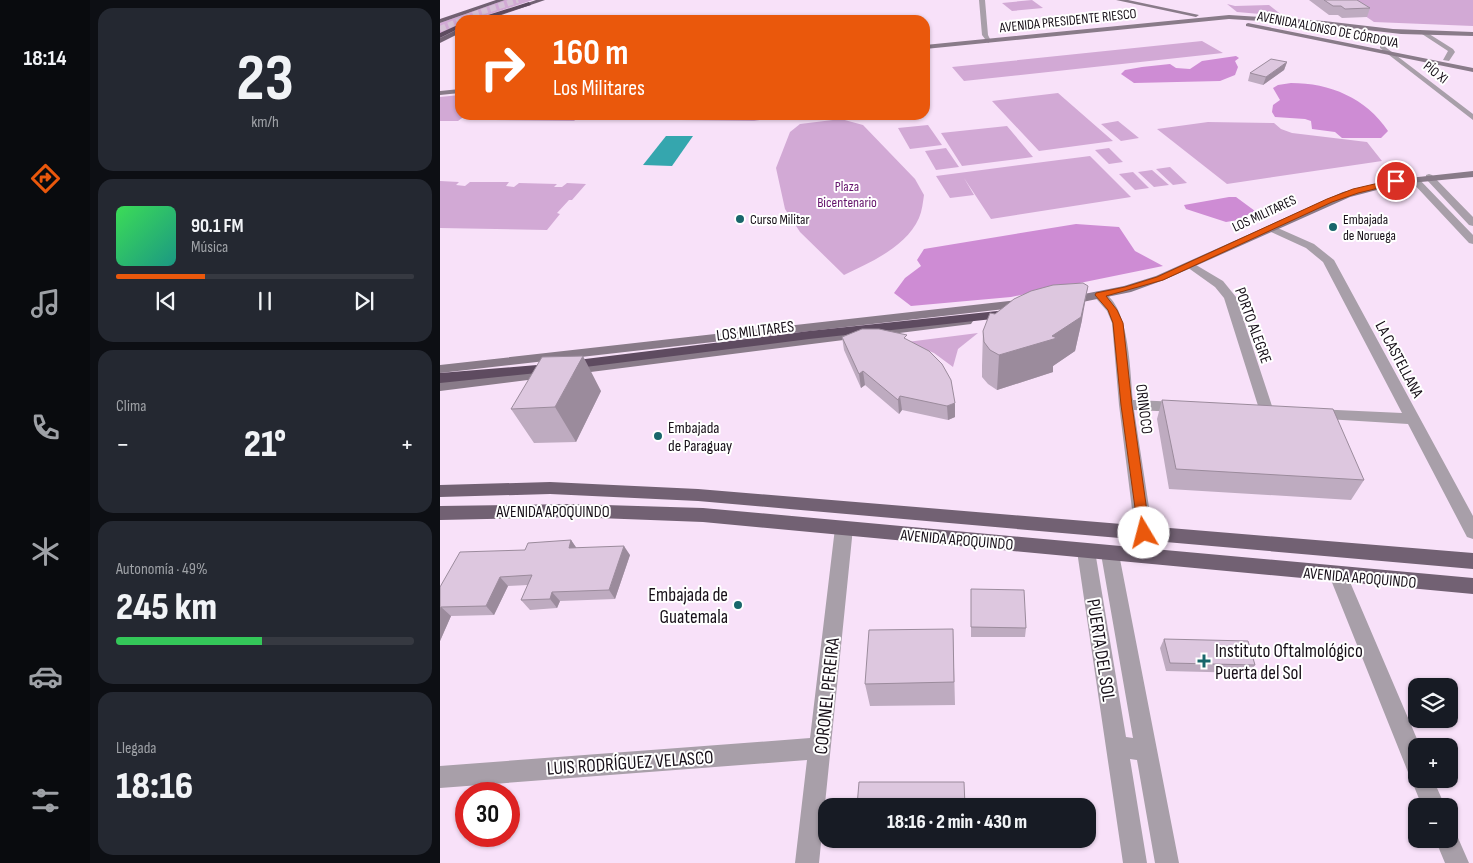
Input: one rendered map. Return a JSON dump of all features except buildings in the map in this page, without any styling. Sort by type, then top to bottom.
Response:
[{"type":"highway","points":[[492,15],[529,4]]},
{"type":"highway","points":[[440,36],[455,30]]},
{"type":"highway","points":[[440,378],[527,370],[810,335],[1011,314]]},
{"type":"main road","points":[[458,15],[502,0]]},
{"type":"main road","points":[[496,15],[542,0]]},
{"type":"main road","name":"AVENIDA ALONSO DE CÓRDOVA","points":[[1119,0],[1473,70]]},
{"type":"main road","name":"AVENIDA ALONSO DE CÓRDOVA","points":[[1141,0],[1248,21],[1291,27],[1473,65]]},
{"type":"main road","points":[[440,21],[455,16]]},
{"type":"main road","name":"AVENIDA PRESIDENTE RIESCO","points":[[930,47],[1229,17],[1316,22],[1401,32]]},
{"type":"main road","name":"AVENIDA PRESIDENTE RIESCO","points":[[1213,18],[1248,21]]},
{"type":"main road","name":"AVENIDA PRESIDENTE RIESCO","points":[[1291,27],[1473,34]]},
{"type":"main road","points":[[440,41],[455,31]]},
{"type":"main road","points":[[1400,62],[1404,60],[1418,60]]},
{"type":"main road","points":[[440,92],[455,91]]},
{"type":"main road","name":"LOS MILITARES","points":[[1056,303],[1146,284],[1347,194],[1380,184],[1429,177],[1473,174]]},
{"type":"main road","name":"LOS MILITARES","points":[[440,369],[939,312],[1039,305],[1011,314],[942,325],[440,386]]},
{"type":"main road","name":"AVENIDA APOQUINDO","points":[[440,491],[550,488],[698,494],[1473,562]]},
{"type":"main road","name":"AVENIDA APOQUINDO","points":[[440,513],[537,510],[649,511],[1473,586]]},
{"type":"street","points":[[982,0],[985,33],[988,41]]},
{"type":"street","name":"PÍO XI","points":[[1424,33],[1451,50],[1452,52],[1447,60]]},
{"type":"street","name":"PÍO XI","points":[[1382,47],[1473,118]]},
{"type":"street","points":[[1429,177],[1473,223]]},
{"type":"street","points":[[1414,179],[1473,241]]},
{"type":"street","points":[[1444,210],[1461,211]]},
{"type":"street","name":"LA CASTELLANA","points":[[1271,228],[1316,249],[1328,260],[1473,532]]},
{"type":"street","name":"PORTO ALEGRE","points":[[1191,265],[1219,284],[1230,297],[1267,412]]},
{"type":"street","name":"ORINOCO","points":[[1099,295],[1113,310],[1118,323],[1126,405],[1144,533]]},
{"type":"street","points":[[1126,405],[1192,408]]},
{"type":"street","points":[[1248,411],[1286,413]]},
{"type":"street","points":[[1305,414],[1413,419]]},
{"type":"street","name":"CORONEL PEREIRA","points":[[807,863],[844,528]]},
{"type":"street","name":"PUERTA DEL SOL","points":[[1086,551],[1135,863]]},
{"type":"street","name":"PUERTA DEL SOL","points":[[1110,554],[1167,863]]},
{"type":"street","points":[[1338,575],[1408,745]]},
{"type":"street","name":"LUIS RODRÍGUEZ VELASCO","points":[[440,777],[820,748]]},
{"type":"street","points":[[1117,748],[1146,749]]},
{"type":"street","points":[[1451,848],[1457,863]]},
{"type":"green space","points":[[505,0],[533,0],[487,15],[463,15]]},
{"type":"green space","points":[[1032,0],[1043,8],[1012,11],[1002,3]]},
{"type":"green space","points":[[1336,0],[1473,0],[1473,26],[1374,22],[1346,3]]},
{"type":"green space","points":[[1227,4],[1235,6],[1269,5],[1283,16],[1237,12]]},
{"type":"green space","points":[[455,18],[455,28],[440,35],[440,23]]},
{"type":"green space","points":[[1202,41],[1223,53],[964,81],[952,67]]},
{"type":"green space","points":[[1058,93],[1113,141],[1039,151],[992,101]]},
{"type":"green space","points":[[455,96],[455,120],[459,120],[440,121],[440,97]]},
{"type":"green space","points":[[494,120],[575,120],[574,121]]},
{"type":"green space","points":[[680,120],[760,120],[754,121]]},
{"type":"green space","name":"Plaza Bicentenario","points":[[845,120],[863,125],[915,179],[924,195],[919,218],[906,237],[887,252],[844,275],[800,232],[785,209],[776,168],[790,132],[800,124]]},
{"type":"green space","points":[[1118,121],[1139,138],[1121,141],[1101,124]]},
{"type":"green space","points":[[1208,122],[1274,123],[1281,129],[1292,133],[1367,142],[1382,161],[1227,184],[1157,129]]},
{"type":"green space","points":[[928,125],[942,145],[910,149],[898,128]]},
{"type":"green space","points":[[1007,126],[1033,157],[962,166],[941,133]]},
{"type":"green space","points":[[946,148],[959,167],[936,170],[925,151]]},
{"type":"green space","points":[[1109,148],[1123,162],[1109,164],[1095,150]]},
{"type":"green space","points":[[1090,156],[1131,197],[991,219],[964,178],[974,195],[950,198],[936,176]]},
{"type":"green space","points":[[1170,167],[1187,183],[1173,185],[1156,169]]},
{"type":"green space","points":[[1152,170],[1169,185],[1154,187],[1138,172]]},
{"type":"green space","points":[[1133,172],[1149,188],[1135,190],[1119,174]]},
{"type":"green space","points":[[440,181],[459,182],[456,185],[465,186],[470,182],[509,182],[506,186],[514,187],[519,183],[557,184],[554,187],[562,187],[567,183],[586,184],[557,213],[560,214],[547,230],[440,228]]},
{"type":"green space","points":[[978,333],[958,349],[953,367],[934,353],[907,342]]},
{"type":"shaded area","points":[[1236,56],[1239,58],[1235,61],[1238,67],[1235,75],[1220,81],[1134,83],[1121,74],[1125,70],[1170,64],[1176,68],[1190,69],[1202,61]]},
{"type":"shaded area","points":[[1291,83],[1320,86],[1346,95],[1358,101],[1369,110],[1388,131],[1381,138],[1342,138],[1335,132],[1312,129],[1311,121],[1305,119],[1275,117],[1272,112],[1273,105],[1280,100],[1273,88],[1278,85]]},
{"type":"shaded area","points":[[1236,197],[1255,211],[1238,220],[1226,222],[1186,209],[1184,205]]},
{"type":"shaded area","points":[[1076,224],[1119,227],[1135,251],[1163,266],[1011,297],[911,306],[894,293],[905,278],[921,266],[917,260],[924,249]]},
{"type":"water","points":[[666,136],[693,136],[672,166],[643,165]]},
{"type":"tunnel","points":[[473,15],[518,0]]},
{"type":"tunnel","points":[[440,29],[455,23]]},
{"type":"place","name":"Curso Militar","points":[[740,219]]},
{"type":"place","name":"Embajada de Noruega","points":[[1333,227]]},
{"type":"place","name":"Embajada de Paraguay","points":[[658,436]]},
{"type":"place","name":"Embajada de Guatemala","points":[[738,605]]},
{"type":"place","name":"Instituto Oftalmológico Puerta del Sol","points":[[1204,661]]},
{"type":"route","points":[[1144,533],[1126,405],[1118,323],[1113,310],[1099,295],[1146,284],[1191,265],[1329,200],[1355,191],[1396,181]]}]
